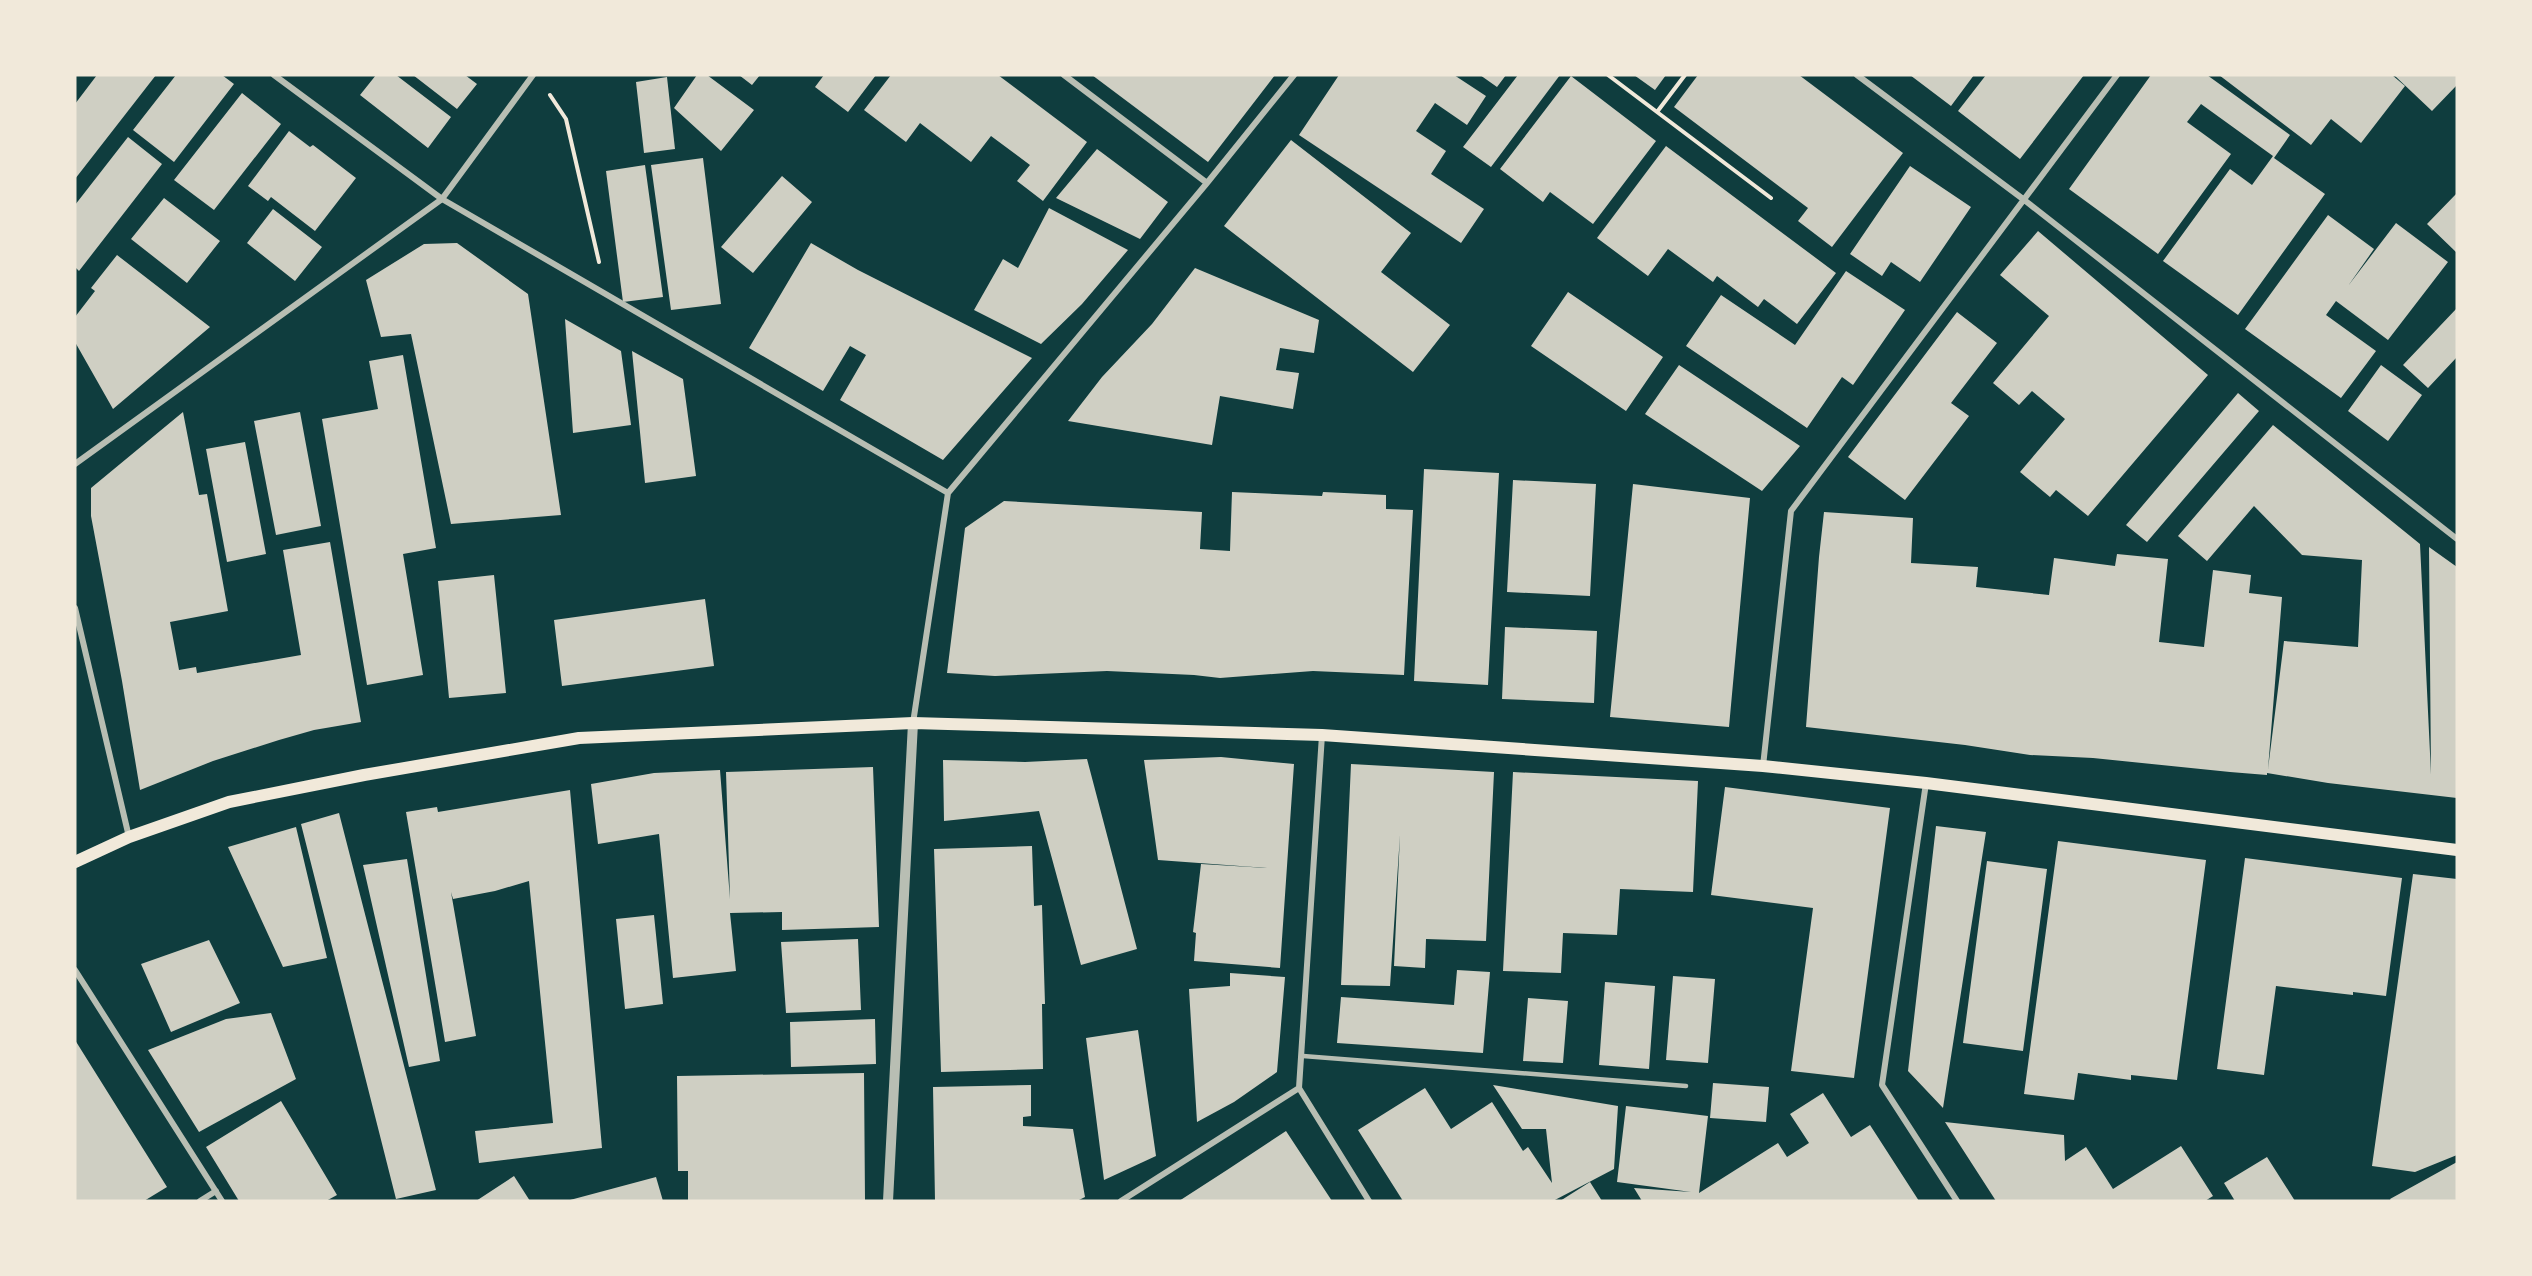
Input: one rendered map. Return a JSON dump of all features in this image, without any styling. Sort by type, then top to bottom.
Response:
[{"type":"main road","points":[[75,862],[129,837],[230,802],[364,775],[579,738],[914,723],[1322,735],[1763,766],[1926,783],[2457,850]]},
{"type":"street","points":[[274,75],[442,199],[948,493]]},
{"type":"street","points":[[75,464],[442,199],[533,75]]},
{"type":"street","points":[[1064,75],[1207,183]]},
{"type":"street","points":[[888,1201],[914,723],[948,493],[1207,183],[1294,75]]},
{"type":"street","points":[[1857,75],[2022,199],[2457,539]]},
{"type":"street","points":[[1763,766],[1791,511],[2022,199],[2117,75]]},
{"type":"street","points":[[75,608],[129,837]]},
{"type":"street","points":[[1322,735],[1299,1088],[1369,1201]]},
{"type":"street","points":[[1926,783],[1882,1085],[1957,1201]]},
{"type":"street","points":[[75,970],[222,1201]]},
{"type":"street","points":[[1121,1201],[1299,1088]]},
{"type":"street","points":[[200,1201],[216,1191]]},
{"type":"lane","points":[[1302,1056],[1686,1086]]},
{"type":"path","points":[[1608,75],[1771,198]]},
{"type":"path","points":[[1657,112],[1685,75]]},
{"type":"path","points":[[546,89],[566,119],[607,294]]},
{"type":"building","points":[[97,75],[156,75],[75,179],[75,104]]},
{"type":"building","points":[[176,75],[222,75],[234,84],[174,162],[133,130]]},
{"type":"building","points":[[376,75],[396,75],[451,117],[428,148],[360,95]]},
{"type":"building","points":[[413,75],[465,75],[477,84],[457,109]]},
{"type":"building","points":[[697,75],[707,75],[754,110],[721,151],[674,108]]},
{"type":"building","points":[[739,75],[760,75],[752,85]]},
{"type":"building","points":[[824,75],[876,75],[848,112],[815,87]]},
{"type":"building","points":[[891,75],[998,75],[1087,142],[1043,201],[1017,181],[1030,165],[991,136],[971,162],[920,123],[906,142],[864,110]]},
{"type":"building","points":[[1092,75],[1275,75],[1208,162]]},
{"type":"building","points":[[1339,75],[1454,75],[1486,96],[1467,125],[1435,103],[1416,131],[1446,151],[1431,174],[1484,209],[1461,243],[1299,135]]},
{"type":"building","points":[[1480,75],[1506,75],[1497,87]]},
{"type":"building","points":[[1518,75],[1560,75],[1491,167],[1463,147]]},
{"type":"building","points":[[1634,75],[1666,75],[1655,90]]},
{"type":"building","points":[[1698,75],[1799,75],[1903,153],[1832,247],[1798,221],[1808,208],[1674,107]]},
{"type":"building","points":[[1910,75],[1974,75],[1951,106]]},
{"type":"building","points":[[1986,75],[2084,75],[2020,159],[1958,111]]},
{"type":"building","points":[[2151,75],[2207,75],[2290,135],[2274,158],[2325,194],[2238,315],[2163,261],[2230,169],[2252,185],[2273,156],[2201,104],[2187,122],[2231,154],[2158,254],[2069,189]]},
{"type":"building","points":[[2219,75],[2392,75],[2405,86],[2361,143],[2331,119],[2311,145]]},
{"type":"building","points":[[2394,75],[2457,75],[2457,85],[2432,111]]},
{"type":"building","points":[[1571,76],[1656,141],[1593,224],[1550,192],[1543,202],[1500,169]]},
{"type":"building","points":[[667,77],[675,149],[644,153],[636,82]]},
{"type":"building","points":[[242,93],[281,124],[214,210],[174,180]]},
{"type":"building","points":[[289,131],[310,147],[313,145],[356,178],[315,231],[271,197],[268,201],[248,186]]},
{"type":"building","points":[[128,137],[162,164],[79,271],[75,267],[75,205]]},
{"type":"building","points":[[1291,140],[1411,233],[1381,272],[1450,325],[1413,372],[1224,226]]},
{"type":"building","points":[[1666,146],[1836,273],[1797,324],[1764,299],[1758,307],[1717,276],[1713,282],[1668,249],[1648,276],[1597,238]]},
{"type":"building","points":[[1097,149],[1168,202],[1140,239],[1056,198]]},
{"type":"building","points":[[703,158],[721,304],[671,310],[651,165]]},
{"type":"building","points":[[645,165],[663,297],[623,302],[606,171]]},
{"type":"building","points":[[1910,166],[1971,207],[1920,282],[1891,262],[1882,276],[1850,254]]},
{"type":"building","points":[[782,176],[812,202],[753,273],[721,247]]},
{"type":"building","points":[[2457,193],[2457,253],[2427,224]]},
{"type":"building","points":[[164,198],[220,241],[187,283],[131,239]]},
{"type":"building","points":[[1049,208],[1128,250],[1082,304],[1041,344],[974,310],[1003,259],[1018,268]]},
{"type":"building","points":[[273,209],[322,247],[295,281],[247,243]]},
{"type":"building","points":[[2328,215],[2374,249],[2348,286],[2396,223],[2448,262],[2388,340],[2336,301],[2326,315],[2376,351],[2341,398],[2245,329]]},
{"type":"building","points":[[2038,231],[2208,375],[2088,516],[2056,490],[2050,497],[2020,472],[2065,419],[2032,391],[2019,405],[1993,383],[2049,316],[2000,275]]},
{"type":"building","points":[[457,243],[528,294],[561,515],[451,524],[411,334],[381,337],[366,280],[424,244]]},
{"type":"building","points":[[811,243],[858,270],[1032,358],[943,460],[840,400],[866,355],[850,346],[823,391],[749,348]]},
{"type":"building","points":[[117,255],[210,327],[113,409],[75,342],[75,317],[95,291],[91,288]]},
{"type":"building","points":[[1195,268],[1319,320],[1314,353],[1280,348],[1276,370],[1299,373],[1293,409],[1220,396],[1212,445],[1068,421],[1102,377],[1152,324]]},
{"type":"building","points":[[1846,271],[1905,310],[1853,385],[1842,377],[1807,428],[1686,346],[1721,295],[1795,345]]},
{"type":"building","points":[[1568,292],[1663,357],[1626,411],[1531,346]]},
{"type":"building","points":[[2457,308],[2457,357],[2428,388],[2403,365]]},
{"type":"building","points":[[1957,312],[1997,343],[1951,403],[1969,416],[1905,500],[1848,457]]},
{"type":"building","points":[[565,319],[621,351],[631,425],[573,433]]},
{"type":"building","points":[[632,351],[683,379],[696,476],[645,483]]},
{"type":"building","points":[[403,355],[436,548],[403,554],[423,675],[367,685],[322,419],[378,409],[369,361]]},
{"type":"building","points":[[1679,365],[1800,446],[1762,491],[1645,414]]},
{"type":"building","points":[[2381,365],[2422,395],[2388,441],[2348,411]]},
{"type":"building","points":[[2238,393],[2259,411],[2147,542],[2126,525]]},
{"type":"building","points":[[183,412],[199,495],[207,494],[228,611],[170,622],[179,670],[196,667],[197,673],[301,655],[283,550],[330,542],[361,722],[314,730],[279,740],[213,761],[140,790],[91,516],[91,488]]},
{"type":"building","points":[[300,412],[321,526],[276,535],[254,421]]},
{"type":"building","points":[[2273,425],[2420,544],[2431,774],[2429,547],[2457,567],[2457,798],[2328,783],[2267,773],[2267,775],[2093,758],[2030,755],[1965,745],[1806,727],[1824,512],[1913,518],[1911,563],[1978,567],[1976,587],[2049,595],[2054,558],[2115,566],[2117,554],[2168,559],[2159,642],[2204,647],[2213,570],[2251,575],[2249,593],[2282,597],[2268,769],[2284,641],[2358,647],[2362,560],[2302,555],[2254,506],[2207,561],[2178,536]]},
{"type":"building","points":[[245,442],[266,554],[227,562],[206,449]]},
{"type":"building","points":[[1424,469],[1499,473],[1488,685],[1414,681]]},
{"type":"building","points":[[1513,480],[1596,484],[1590,596],[1507,592]]},
{"type":"building","points":[[1633,484],[1750,498],[1729,727],[1610,717]]},
{"type":"building","points":[[1232,492],[1322,496],[1323,492],[1386,495],[1386,509],[1413,510],[1404,675],[1313,671],[1220,678],[1107,671],[995,676],[947,673],[965,528],[1004,501],[1202,512],[1200,549],[1230,551]]},
{"type":"building","points":[[494,575],[506,693],[449,698],[438,581]]},
{"type":"building","points":[[705,599],[714,666],[562,686],[554,620]]},
{"type":"building","points":[[1505,627],[1597,631],[1594,703],[1502,699]]},
{"type":"building","points":[[1221,757],[1294,764],[1280,968],[1194,961],[1196,933],[1193,932],[1201,864],[1267,868],[1158,860],[1144,760]]},
{"type":"building","points":[[1087,759],[1137,949],[1081,965],[1039,811],[944,821],[943,760],[1025,762]]},
{"type":"building","points":[[1351,764],[1494,772],[1486,941],[1426,939],[1425,968],[1394,966],[1400,835],[1390,986],[1341,985]]},
{"type":"building","points":[[873,767],[879,927],[782,930],[782,912],[730,913],[736,971],[673,978],[659,834],[598,844],[591,784],[654,773],[720,770],[730,899],[726,772]]},
{"type":"building","points":[[1513,772],[1698,781],[1693,892],[1620,889],[1617,935],[1563,933],[1561,973],[1503,971]]},
{"type":"building","points":[[1725,787],[1890,808],[1854,1078],[1791,1071],[1813,908],[1711,895]]},
{"type":"building","points":[[570,790],[602,1148],[479,1163],[475,1131],[553,1123],[529,881],[495,891],[453,899],[451,892],[476,1036],[445,1042],[406,812],[437,807],[438,812]]},
{"type":"building","points":[[339,813],[436,1190],[396,1199],[301,824]]},
{"type":"building","points":[[1936,826],[1986,832],[1943,1108],[1908,1071]]},
{"type":"building","points":[[296,827],[327,958],[283,967],[228,847]]},
{"type":"building","points":[[2058,841],[2206,860],[2177,1080],[2131,1075],[2131,1080],[2078,1073],[2074,1100],[2024,1094]]},
{"type":"building","points":[[1032,846],[1034,906],[1042,905],[1045,1004],[1042,1004],[1043,1069],[941,1072],[934,849]]},
{"type":"building","points":[[2245,858],[2402,878],[2386,996],[2353,992],[2353,995],[2276,986],[2264,1075],[2217,1069]]},
{"type":"building","points":[[407,859],[440,1061],[409,1067],[363,865]]},
{"type":"building","points":[[1987,861],[2047,869],[2023,1051],[1963,1043]]},
{"type":"building","points":[[2413,874],[2457,879],[2457,1155],[2415,1172],[2372,1166]]},
{"type":"building","points":[[654,915],[663,1004],[625,1009],[616,919]]},
{"type":"building","points":[[858,939],[861,1010],[786,1013],[781,942]]},
{"type":"building","points":[[209,940],[240,1003],[171,1032],[141,964]]},
{"type":"building","points":[[1457,970],[1490,972],[1483,1053],[1337,1043],[1341,997],[1454,1005]]},
{"type":"building","points":[[1230,973],[1285,977],[1277,1072],[1234,1102],[1197,1122],[1189,989],[1230,986]]},
{"type":"building","points":[[1673,976],[1715,979],[1708,1063],[1666,1060]]},
{"type":"building","points":[[1605,982],[1655,986],[1649,1069],[1599,1065]]},
{"type":"building","points":[[1528,998],[1568,1001],[1563,1063],[1523,1061]]},
{"type":"building","points":[[271,1013],[296,1079],[199,1132],[148,1050],[226,1019]]},
{"type":"building","points":[[875,1019],[876,1064],[791,1067],[790,1022]]},
{"type":"building","points":[[1138,1030],[1156,1156],[1104,1180],[1086,1038]]},
{"type":"building","points":[[75,1040],[167,1187],[144,1201],[75,1201]]},
{"type":"building","points":[[864,1073],[865,1201],[688,1201],[688,1171],[678,1171],[677,1076]]},
{"type":"building","points":[[1713,1083],[1769,1087],[1766,1122],[1710,1118]]},
{"type":"building","points":[[1031,1085],[1031,1116],[1023,1117],[1023,1126],[1073,1129],[1085,1197],[1077,1201],[935,1201],[933,1087]]},
{"type":"building","points":[[1493,1085],[1618,1106],[1614,1169],[1553,1201],[1403,1201],[1358,1130],[1425,1088],[1451,1129],[1492,1102],[1523,1151],[1528,1147],[1552,1183],[1546,1129],[1522,1129]]},
{"type":"building","points":[[1823,1093],[1851,1137],[1870,1125],[1919,1201],[1642,1201],[1634,1188],[1691,1192],[1617,1182],[1626,1106],[1708,1116],[1699,1193],[1778,1143],[1787,1157],[1809,1143],[1790,1114]]},
{"type":"building","points":[[281,1101],[337,1195],[326,1201],[239,1201],[206,1147]]},
{"type":"building","points":[[1945,1122],[2064,1135],[2065,1161],[2086,1147],[2113,1189],[2181,1146],[2213,1196],[2205,1201],[1996,1201]]},
{"type":"building","points":[[1286,1131],[1332,1201],[1179,1201],[1227,1170]]},
{"type":"building","points":[[2267,1157],[2295,1201],[2235,1201],[2224,1183]]},
{"type":"building","points":[[2457,1162],[2457,1201],[2391,1201],[2390,1199]]},
{"type":"building","points":[[514,1176],[530,1201],[476,1201]]},
{"type":"building","points":[[656,1177],[663,1201],[570,1201],[570,1200]]},
{"type":"building","points":[[1590,1182],[1602,1201],[1560,1201]]}]
